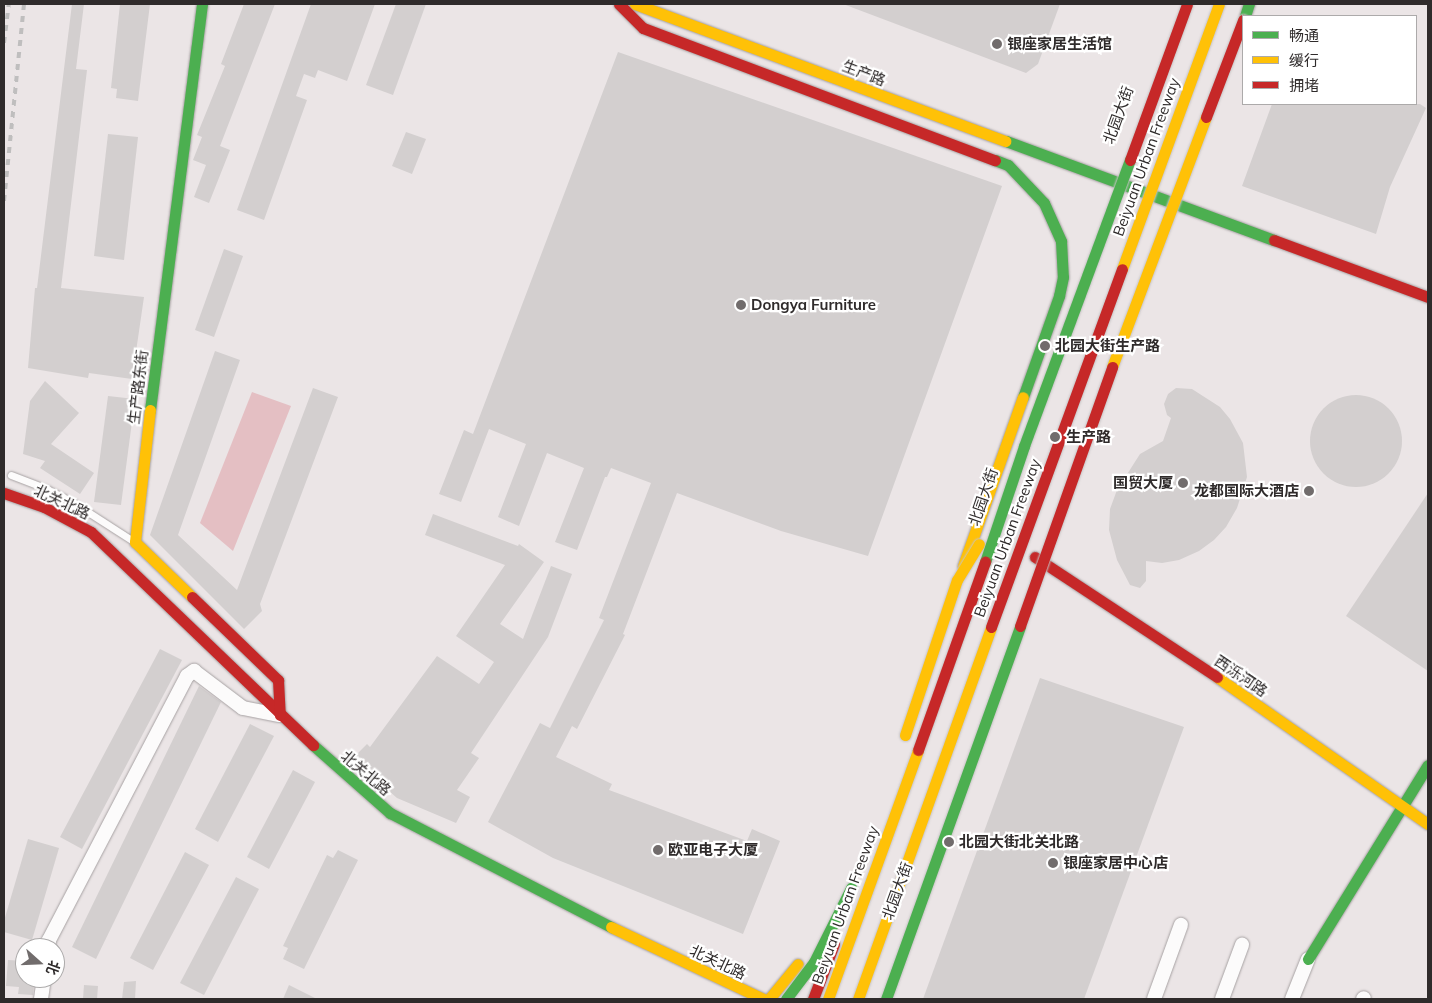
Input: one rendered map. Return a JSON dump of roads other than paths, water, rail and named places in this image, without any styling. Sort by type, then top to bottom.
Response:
[{"type":"main road","name":"生产路东街","points":[[135,542],[163,301],[202,4]]},
{"type":"main road","points":[[619,4],[643,28],[1008,165],[1030,187],[1053,219],[1061,241],[1063,261],[1063,277],[1059,296],[928,662],[900,750]]},
{"type":"main road","name":"生产路","points":[[635,4],[1165,201]]},
{"type":"main road","name":"北园大街","points":[[1137,105],[1177,4]]},
{"type":"main road","name":"Beiyuan Urban Freeway","points":[[828,999],[965,620],[1024,446],[1187,4]]},
{"type":"main road","name":"Beiyuan Urban Freeway","points":[[858,999],[1057,445],[1219,4]]},
{"type":"main road","points":[[886,999],[1137,299],[1242,23]]},
{"type":"main road","name":"北园大街","points":[[874,999],[1035,557],[1106,353],[1165,201],[1226,31]]},
{"type":"main road","name":"北园大街","points":[[814,999],[898,785],[1128,130]]},
{"type":"main road","points":[[1165,201],[1428,297]]},
{"type":"main road","points":[[1036,584],[1057,445]]},
{"type":"main road","points":[[957,580],[980,542],[1024,446]]},
{"type":"main road","name":"北关北路","points":[[4,493],[44,507],[91,532],[280,715],[343,774],[390,813],[638,941],[763,999]]},
{"type":"main road","points":[[135,542],[278,680],[280,715]]},
{"type":"main road","name":"西泺河路","points":[[1035,557],[1228,685],[1428,824]]},
{"type":"main road","points":[[909,772],[928,662]]},
{"type":"main road","points":[[932,793],[997,693]]},
{"type":"main road","points":[[1308,959],[1428,765]]},
{"type":"main road","points":[[770,999],[808,952],[854,881],[832,930],[814,962],[786,999]]},
{"type":"street","points":[[52,938],[187,676],[194,671],[243,708],[280,715]]},
{"type":"street","points":[[1154,999],[1181,925]]},
{"type":"street","points":[[1222,999],[1242,945]]},
{"type":"street","points":[[1292,999],[1308,959]]},
{"type":"lane","points":[[11,475],[47,489],[74,503],[135,542]]},
{"type":"railway","points":[[4,43],[9,4]]},
{"type":"railway","points":[[4,201],[24,4]]},
{"type":"place","name":"银座家居生活馆","points":[[997,44]]},
{"type":"place","name":"Dongya Furniture","points":[[741,305]]},
{"type":"place","name":"北园大街生产路","points":[[1045,346]]},
{"type":"place","name":"生产路","points":[[1055,437]]},
{"type":"place","name":"国贸大厦","points":[[1183,483]]},
{"type":"place","name":"龙都国际大酒店","points":[[1309,491]]},
{"type":"place","name":"北园大街北关北路","points":[[949,842]]},
{"type":"place","name":"欧亚电子大厦","points":[[658,850]]},
{"type":"place","name":"银座家居中心店","points":[[1053,863]]}]
